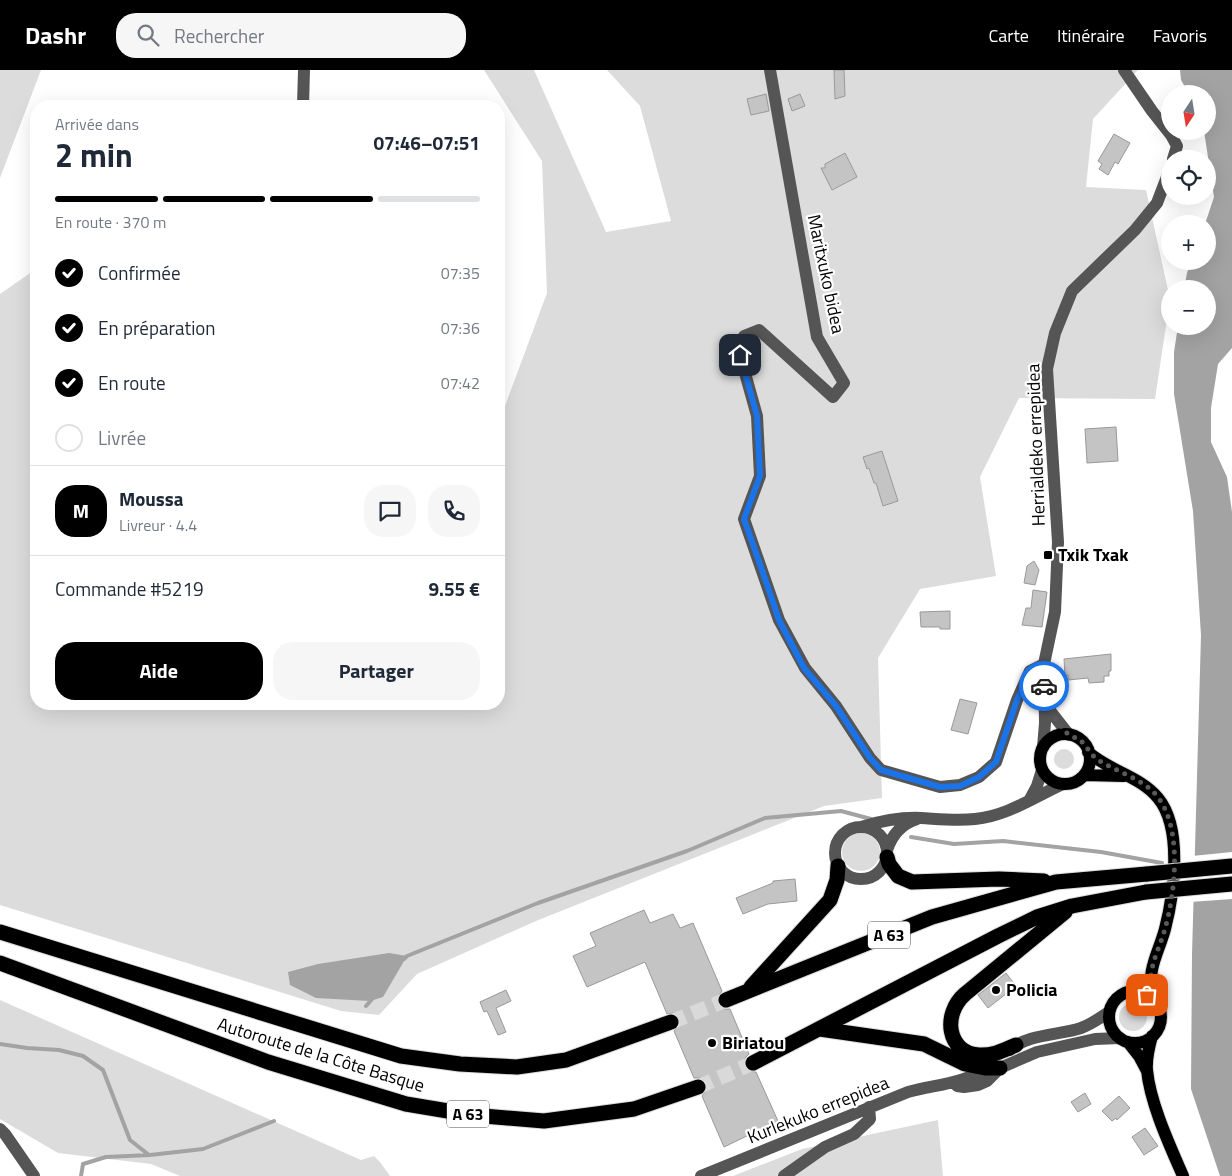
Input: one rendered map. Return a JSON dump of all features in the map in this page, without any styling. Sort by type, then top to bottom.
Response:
[{"type":"highway","points":[[887,854],[890,866],[898,876],[912,882],[999,879],[1056,882]]},
{"type":"highway","points":[[749,990],[830,900],[837,880],[838,866]]},
{"type":"highway","name":"A 63","points":[[726,1000],[932,917],[1056,882],[1232,866]]},
{"type":"highway","points":[[753,1063],[1037,917],[1072,906],[1146,892],[1232,884]]},
{"type":"highway","points":[[1016,1045],[993,1055],[980,1056],[969,1054],[962,1048],[949,1023],[954,1007],[957,1001],[965,994],[1072,906]]},
{"type":"highway","name":"Autoroute de la Côte Basque","points":[[0,932],[401,1056],[460,1064],[517,1067],[566,1060],[671,1022]]},
{"type":"highway","name":"Autoroute de la Côte Basque","points":[[0,963],[268,1062],[406,1104],[472,1115],[544,1121],[634,1109],[698,1087]]},
{"type":"highway","points":[[820,1029],[924,1044],[965,1064],[994,1068]]},
{"type":"main road","points":[[1069,734],[1081,740],[1090,760],[1084,775],[1075,782],[1063,784],[1053,781],[1042,770],[1040,758],[1043,747],[1054,737],[1069,734]]},
{"type":"main road","points":[[1088,752],[1096,759],[1146,786],[1160,800],[1174,840],[1169,912],[1152,967],[1153,999],[1160,1011],[1161,1018],[1157,1031],[1152,1036],[1141,1042],[1124,1040]]},
{"type":"main road","points":[[1084,775],[1127,776]]},
{"type":"main road","points":[[1148,1071],[1139,1056],[1110,1027],[1109,1012],[1115,1000],[1140,981],[1152,967]]},
{"type":"main road","points":[[1127,992],[1141,992],[1153,999]]},
{"type":"main road","points":[[1152,1036],[1148,1054],[1148,1071],[1159,1115],[1183,1176]]},
{"type":"street","points":[[303,100],[304,70]]},
{"type":"street","name":"Maritxuko bidea","points":[[770,70],[817,337],[844,383],[833,397],[759,330],[744,336],[740,355],[757,416],[760,476],[744,519],[779,620],[804,668],[836,706],[870,758],[881,770],[940,787],[960,786],[979,777],[996,762],[1017,700],[1030,671],[1044,664]]},
{"type":"street","points":[[1124,70],[1177,146],[1176,150]]},
{"type":"street","name":"Herrialdeko errepidea","points":[[1043,747],[1044,664],[1055,612],[1058,542],[1047,369],[1055,333],[1072,290],[1136,230],[1157,203],[1161,192]]},
{"type":"street","points":[[1044,700],[1069,734]]},
{"type":"street","points":[[1029,801],[1037,786],[1042,770]]},
{"type":"street","points":[[920,818],[904,824],[898,830],[890,842],[885,865],[880,871],[866,879],[850,877],[838,866],[835,854],[839,839],[849,830],[890,820],[920,818],[976,819],[1004,812],[1063,784]]},
{"type":"street","points":[[861,827],[876,831],[882,836],[887,854]]},
{"type":"street","points":[[994,1068],[1016,1045],[1090,1025],[1109,1012]]},
{"type":"street","points":[[994,1068],[1037,1052],[1095,1039],[1124,1040]]},
{"type":"street","name":"Kurlekuko errepidea","points":[[701,1176],[908,1092],[936,1084],[950,1084],[994,1068]]},
{"type":"street","points":[[784,1176],[826,1147],[854,1134],[870,1119],[869,1107]]},
{"type":"street","points":[[0,1129],[34,1176]]},
{"type":"shaded area","points":[[0,70],[41,70],[0,178]]},
{"type":"shaded area","points":[[484,70],[534,70],[606,232],[671,221],[640,106],[607,70],[1138,70],[1093,119],[1086,187],[1146,190],[1161,258],[1161,270],[1164,270],[1166,280],[1161,280],[1161,335],[1165,335],[1155,399],[1019,398],[980,477],[996,576],[920,589],[878,658],[882,798],[824,806],[536,921],[417,974],[379,1015],[341,1011],[0,905],[0,294],[30,273],[30,710],[505,710],[505,406],[547,293],[542,161],[505,103],[505,100],[503,100]]},
{"type":"shaded area","points":[[1180,70],[1232,70],[1232,348],[1218,364],[1211,408],[1211,442],[1227,477],[1232,512],[1232,1176],[1220,1176],[1191,1089],[1192,955],[1201,635],[1193,511],[1174,394],[1174,352],[1177,335],[1216,335],[1216,280],[1186,280],[1188,270],[1216,270],[1216,215],[1208,215],[1211,205],[1216,205],[1216,150],[1207,150],[1205,140],[1216,140],[1216,85],[1184,85],[1181,80]]},
{"type":"shaded area","points":[[1064,749],[1071,752],[1074,759],[1071,766],[1064,769],[1057,766],[1054,759],[1057,752]]},
{"type":"shaded area","points":[[861,833],[874,839],[880,852],[874,865],[861,871],[848,865],[842,852],[848,839]]},
{"type":"shaded area","points":[[389,953],[407,956],[383,997],[370,1001],[316,998],[290,985],[288,972],[318,964]]},
{"type":"shaded area","points":[[0,1000],[361,1160],[374,1156],[390,1176],[180,1176],[151,1164],[58,1153],[0,1119]]},
{"type":"shaded area","points":[[1133,1003],[1143,1007],[1147,1017],[1143,1027],[1133,1031],[1123,1027],[1119,1017],[1123,1007]]},
{"type":"shaded area","points":[[938,1120],[943,1176],[733,1176],[802,1149]]},
{"type":"pier","points":[[1232,852],[1232,899],[1190,902],[1192,856]]},
{"type":"building","points":[[834,70],[844,70],[845,96],[835,99]]},
{"type":"building","points":[[766,94],[769,111],[751,115],[747,99]]},
{"type":"building","points":[[800,94],[805,106],[792,111],[788,99]]},
{"type":"building","points":[[1114,134],[1130,143],[1118,164],[1115,162],[1108,175],[1099,169],[1102,164],[1098,161]]},
{"type":"building","points":[[845,153],[857,177],[832,190],[821,168],[825,168],[825,164]]},
{"type":"building","points":[[1116,427],[1118,461],[1087,463],[1085,429]]},
{"type":"building","points":[[882,451],[898,501],[883,506],[876,483],[874,483],[869,468],[867,469],[863,457]]},
{"type":"building","points":[[1034,561],[1039,570],[1035,585],[1024,583],[1027,566]]},
{"type":"building","points":[[1033,590],[1047,592],[1042,627],[1022,625],[1026,608],[1031,608]]},
{"type":"building","points":[[950,611],[950,629],[921,627],[920,612]]},
{"type":"building","points":[[1111,654],[1111,671],[1109,671],[1109,676],[1104,676],[1104,682],[1089,683],[1088,678],[1068,680],[1068,675],[1065,676],[1064,659]]},
{"type":"building","points":[[960,699],[977,703],[968,734],[951,730]]},
{"type":"building","points":[[795,879],[797,901],[768,904],[743,914],[736,898],[773,883],[773,881]]},
{"type":"building","name":"Biriatou","points":[[644,910],[650,923],[673,914],[680,928],[693,923],[722,991],[717,998],[718,1004],[724,1009],[730,1009],[749,1054],[745,1058],[745,1067],[748,1071],[756,1072],[778,1121],[724,1147],[702,1096],[707,1089],[707,1084],[700,1078],[694,1078],[674,1031],[680,1024],[680,1018],[673,1013],[667,1014],[645,962],[587,987],[573,956],[596,946],[590,933]]},
{"type":"building","name":"Policia","points":[[1006,973],[1016,986],[988,1008],[978,995]]},
{"type":"building","points":[[506,990],[511,1001],[496,1008],[506,1032],[498,1035],[487,1011],[484,1012],[480,1002]]},
{"type":"building","points":[[1085,1093],[1091,1104],[1078,1112],[1071,1102]]},
{"type":"building","points":[[1119,1096],[1130,1108],[1117,1120],[1116,1118],[1112,1121],[1102,1111]]},
{"type":"building","points":[[1145,1128],[1158,1146],[1144,1155],[1132,1137]]},
{"type":"waterway","points":[[404,959],[407,956],[538,903],[687,851],[765,818],[841,811],[871,819]]},
{"type":"waterway","points":[[911,837],[954,844],[1003,841],[1101,852],[1162,863]]},
{"type":"waterway","points":[[366,1006],[373,998]]},
{"type":"waterway","points":[[0,1044],[59,1050],[83,1056],[103,1070],[130,1140],[149,1155]]},
{"type":"waterway","points":[[81,1176],[83,1164],[106,1157],[150,1155],[203,1149],[274,1121]]},
{"type":"tunnel","points":[[671,1022],[726,1000]]},
{"type":"tunnel","points":[[698,1087],[753,1063]]},
{"type":"way so far","points":[[1044,686],[1044,700],[1069,734],[1081,740],[1088,752],[1096,759],[1146,786],[1160,800],[1168,819],[1174,840],[1172,894],[1164,931],[1152,967],[1151,991],[1153,999],[1147,995]]},
{"type":"place","name":"Txik Txak","points":[[1048,555]]},
{"type":"place","name":"Policia","points":[[996,990]]},
{"type":"place","name":"Biriatou","points":[[712,1043]]},
{"type":"route","points":[[740,355],[757,416],[760,476],[744,519],[779,620],[804,668],[836,706],[870,758],[881,770],[940,787],[960,786],[979,777],[996,762],[1017,700],[1030,671],[1044,664],[1044,686]]}]
